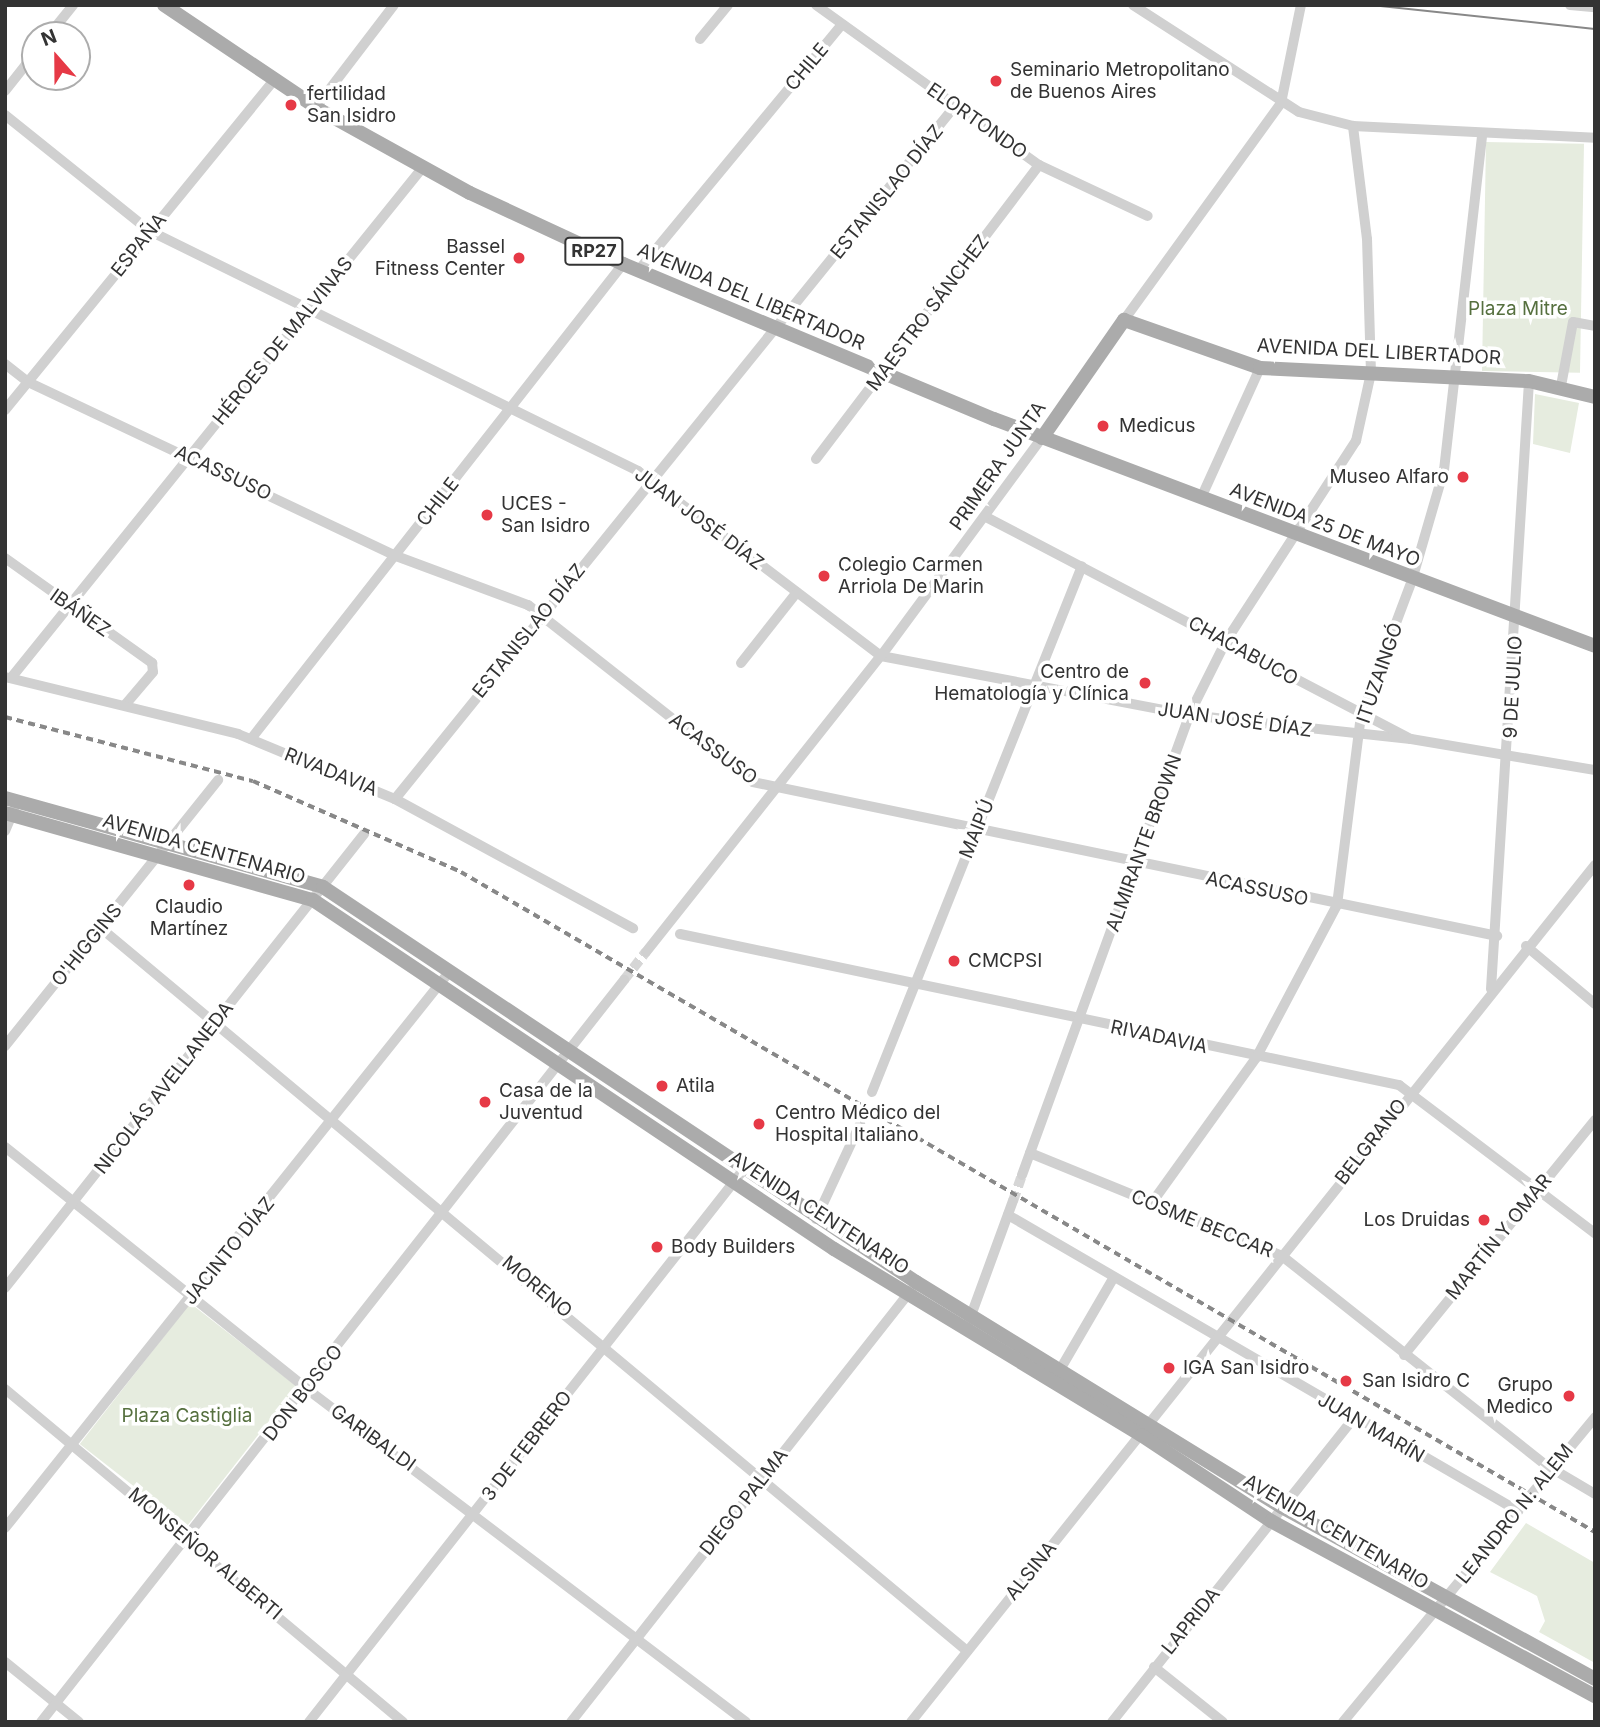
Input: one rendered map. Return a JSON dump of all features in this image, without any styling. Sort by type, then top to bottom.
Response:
[{"type":"main road","name":"AVENIDA DEL LIBERTADOR","points":[[164,5],[273,81],[423,167],[638,271],[1042,438]]},
{"type":"main road","name":"AVENIDA DEL LIBERTADOR","points":[[1124,320],[1260,368],[1529,381],[1561,386],[1595,397]]},
{"type":"main road","name":"PRIMERA JUNTA","points":[[1042,438],[1124,320]]},
{"type":"main road","name":"AVENIDA 25 DE MAYO","points":[[1042,438],[1412,580],[1595,646]]},
{"type":"main road","name":"AVENIDA CENTENARIO","points":[[10,806],[168,843],[323,887],[571,1048],[913,1288]]},
{"type":"main road","name":"AVENIDA CENTENARIO","points":[[10,806],[157,856],[313,900],[561,1061],[735,1182],[969,1321],[1271,1521],[1595,1696]]},
{"type":"main road","name":"AVENIDA CENTENARIO","points":[[969,1321],[1061,1367],[1152,1422],[1282,1507],[1595,1679]]},
{"type":"street","points":[[61,21],[73,5]]},
{"type":"street","points":[[316,107],[394,5]]},
{"type":"street","points":[[700,39],[728,5]]},
{"type":"street","name":"ELORTONDO","points":[[816,5],[1038,165],[1148,216]]},
{"type":"street","points":[[1133,5],[1281,103],[1353,126],[1482,137],[1595,138]]},
{"type":"street","name":"PRIMERA JUNTA","points":[[1124,320],[1281,103],[1301,5]]},
{"type":"street","points":[[1570,5],[1595,7]]},
{"type":"street","name":"CHILE","points":[[638,271],[842,24]]},
{"type":"street","points":[[5,91],[21,71]]},
{"type":"street","name":"ESPAÑA","points":[[5,410],[273,81]]},
{"type":"street","name":"ESTANISLAO DÍAZ","points":[[395,799],[773,325],[795,306],[955,106]]},
{"type":"street","name":"JUAN JOSÉ DÍAZ","points":[[5,115],[150,231],[651,480],[881,656],[1189,715],[1359,737],[1411,739]]},
{"type":"street","name":"ALMIRANTE BROWN","points":[[1022,1175],[1138,864],[1189,715],[1226,641],[1356,441],[1371,373],[1367,239],[1353,126]]},
{"type":"street","name":"ITUZAINGÓ","points":[[1150,1204],[1256,1058],[1337,905],[1362,716],[1412,580],[1444,470],[1482,137]]},
{"type":"street","name":"MAESTRO SÁNCHEZ","points":[[816,459],[883,374],[1038,165]]},
{"type":"street","name":"HÉROES DE MALVINAS","points":[[8,678],[72,608],[189,457],[423,167]]},
{"type":"street","name":"CHILE","points":[[251,739],[623,264]]},
{"type":"street","points":[[1561,386],[1573,322],[1595,326]]},
{"type":"street","name":"ACASSUSO","points":[[5,364],[27,382],[396,556],[541,614],[753,782],[1138,864],[1497,936]]},
{"type":"street","points":[[1201,498],[1260,368]]},
{"type":"street","name":"9 DE JULIO","points":[[1490,992],[1497,936],[1509,755],[1529,381]]},
{"type":"street","name":"PRIMERA JUNTA","points":[[646,952],[881,656],[1042,438]]},
{"type":"street","name":"CHACABUCO","points":[[986,517],[1226,641],[1362,716],[1411,739],[1595,770]]},
{"type":"street","name":"IBÁÑEZ","points":[[5,558],[154,667],[125,705]]},
{"type":"street","name":"MAIPÚ","points":[[872,1092],[1082,566]]},
{"type":"street","points":[[741,663],[797,592]]},
{"type":"street","name":"RIVADAVIA","points":[[8,678],[125,705],[251,739],[395,799],[633,928]]},
{"type":"street","points":[[168,843],[218,780]]},
{"type":"street","points":[[5,831],[10,806]]},
{"type":"street","points":[[323,887],[364,834]]},
{"type":"street","name":"O'HIGGINS","points":[[5,1045],[102,929],[168,843]]},
{"type":"street","name":"BELGRANO","points":[[1152,1422],[1526,946],[1595,865]]},
{"type":"street","name":"NICOLÁS AVELLANEDA","points":[[5,1289],[323,887]]},
{"type":"street","name":"MORENO","points":[[102,929],[337,1119],[967,1651]]},
{"type":"street","name":"RIVADAVIA","points":[[680,934],[1411,1091],[1595,1233]]},
{"type":"street","points":[[1526,946],[1595,1004]]},
{"type":"street","name":"JACINTO DÍAZ","points":[[5,1528],[337,1119],[450,971]]},
{"type":"street","points":[[561,1061],[624,981]]},
{"type":"street","name":"DON BOSCO","points":[[41,1722],[307,1389],[561,1061]]},
{"type":"street","name":"MARTÍN Y OMAR","points":[[1404,1355],[1595,1120]]},
{"type":"street","points":[[816,1219],[860,1124]]},
{"type":"street","name":"GARIBALDI","points":[[5,1147],[307,1389],[475,1513],[634,1641],[746,1722]]},
{"type":"street","name":"COSME BECCAR","points":[[1030,1153],[1282,1256],[1404,1355],[1553,1469],[1595,1494]]},
{"type":"street","name":"3 DE FEBRERO","points":[[309,1722],[744,1169]]},
{"type":"street","points":[[969,1321],[1013,1201]]},
{"type":"street","name":"JUAN MARÍN","points":[[1008,1215],[1518,1511]]},
{"type":"street","points":[[1061,1367],[1114,1277]]},
{"type":"street","name":"DIEGO PALMA","points":[[571,1722],[913,1288]]},
{"type":"street","name":"MONSEÑOR ALBERTI","points":[[5,1389],[189,1538],[403,1722]]},
{"type":"street","name":"LEANDRO N. ALEM","points":[[1343,1722],[1595,1417]]},
{"type":"street","points":[[1271,1521],[1354,1418]]},
{"type":"street","name":"ALSINA","points":[[911,1722],[1152,1422]]},
{"type":"street","name":"LAPRIDA","points":[[1112,1722],[1271,1521]]},
{"type":"street","points":[[5,1662],[79,1722]]},
{"type":"street","points":[[1154,1667],[1223,1722]]},
{"type":"green space","name":"Plaza Mitre","points":[[1486,142],[1584,144],[1580,373],[1482,371]]},
{"type":"green space","points":[[1535,394],[1579,403],[1570,453],[1533,444]]},
{"type":"green space","name":"Plaza Castiglia","points":[[190,1303],[296,1386],[186,1527],[80,1444]]},
{"type":"green space","points":[[1526,1523],[1595,1563],[1595,1663],[1539,1632],[1545,1621],[1537,1596],[1490,1572]]},
{"type":"tunnel","points":[[624,980],[646,952]]},
{"type":"tunnel","points":[[1013,1201],[1022,1175]]},
{"type":"tram line","points":[[1371,5],[1595,29]]},
{"type":"railway","points":[[5,717],[253,781],[461,872],[1595,1532]]},
{"type":"place","name":"Seminario Metropolitano de Buenos Aires","points":[[996,81]]},
{"type":"place","name":"fertilidad San Isidro","points":[[291,105]]},
{"type":"place","name":"Bassel Fitness Center","points":[[519,258]]},
{"type":"place","name":"Medicus","points":[[1103,426]]},
{"type":"place","name":"Museo Alfaro","points":[[1463,477]]},
{"type":"place","name":"UCES - San Isidro","points":[[487,515]]},
{"type":"place","name":"Colegio Carmen Arriola De Marin","points":[[824,576]]},
{"type":"place","name":"Centro de Hematología y Clínica","points":[[1145,683]]},
{"type":"place","name":"Claudio Martínez","points":[[189,885]]},
{"type":"place","name":"CMCPSI","points":[[954,961]]},
{"type":"place","name":"Atila","points":[[662,1086]]},
{"type":"place","name":"Casa de la Juventud","points":[[485,1102]]},
{"type":"place","name":"Centro Médico del Hospital Italiano","points":[[759,1124]]},
{"type":"place","name":"Los Druidas","points":[[1484,1220]]},
{"type":"place","name":"Body Builders","points":[[657,1247]]},
{"type":"place","name":"IGA San Isidro","points":[[1169,1368]]},
{"type":"place","name":"San Isidro C","points":[[1346,1381]]},
{"type":"place","name":"Grupo Medico","points":[[1569,1396]]}]
